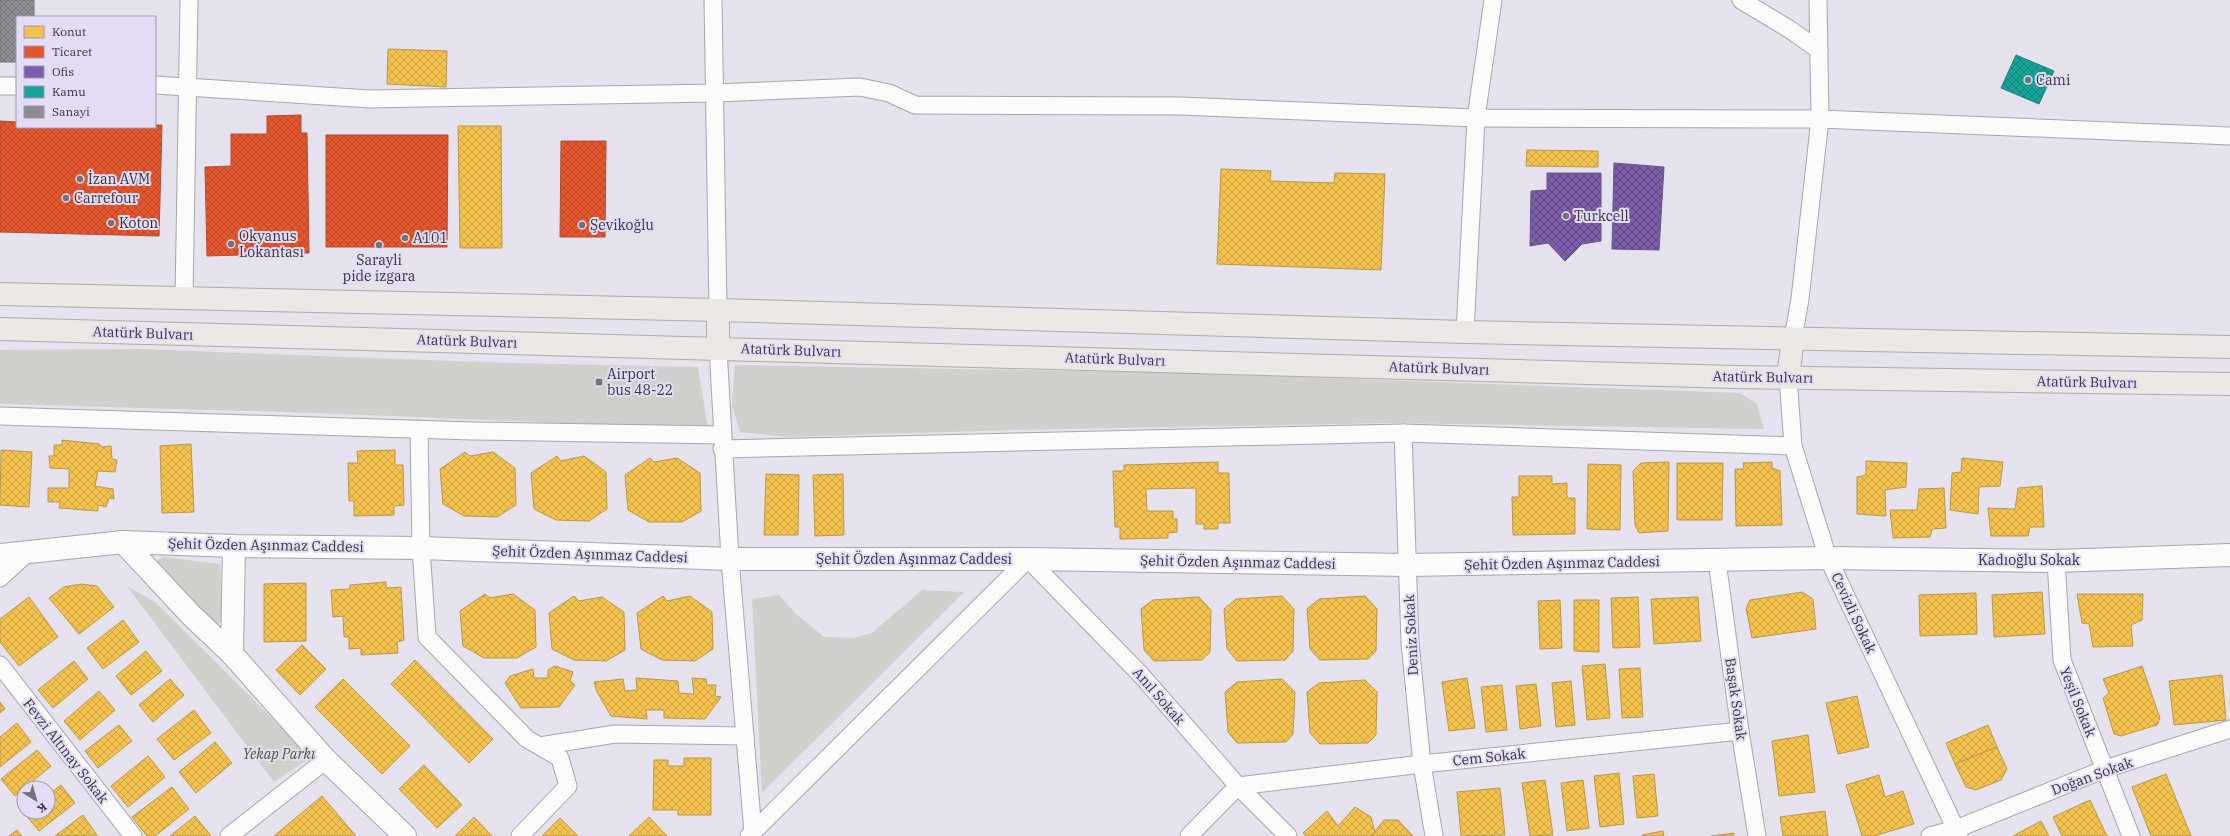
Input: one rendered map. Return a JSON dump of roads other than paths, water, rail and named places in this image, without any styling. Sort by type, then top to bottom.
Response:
[{"type":"main road","points":[[0,294],[718,310],[1465,332],[2230,347]]},
{"type":"main road","points":[[718,310],[718,348]]},
{"type":"main road","name":"Atatürk Bulvarı","points":[[0,329],[1788,377],[2230,384]]},
{"type":"main road","points":[[1788,377],[1793,339]]},
{"type":"street","points":[[184,299],[189,0]]},
{"type":"street","points":[[713,0],[718,310]]},
{"type":"street","points":[[1465,332],[1476,118],[1492,0]]},
{"type":"street","points":[[1741,0],[1789,29],[1818,50]]},
{"type":"street","points":[[1793,339],[1800,299],[1820,119],[1818,0]]},
{"type":"street","points":[[156,85],[370,99],[715,93],[860,87],[889,93],[915,105],[1180,106],[1476,118],[1820,119],[2230,136]]},
{"type":"street","points":[[0,86],[16,86]]},
{"type":"street","points":[[718,348],[722,442],[745,736],[750,834]]},
{"type":"street","name":"Cevizli Sokak","points":[[1788,377],[1793,446],[1828,558],[1958,832]]},
{"type":"street","points":[[0,416],[722,442],[1404,433],[1793,446]]},
{"type":"street","points":[[419,430],[421,548],[426,637],[527,739],[560,758],[568,786],[520,836]]},
{"type":"street","name":"Deniz Sokak","points":[[1404,433],[1410,643],[1422,764],[1434,836]]},
{"type":"street","points":[[123,542],[191,615],[232,654],[326,760],[405,836]]},
{"type":"street","name":"Şehit Özden Aşınmaz Caddesi","points":[[0,555],[123,542],[234,546],[421,548],[730,559],[1028,559],[1408,565],[1828,558]]},
{"type":"street","points":[[232,654],[234,546]]},
{"type":"street","points":[[0,578],[29,551]]},
{"type":"street","name":"Kadıoğlu Sokak","points":[[1828,558],[2056,561],[2230,555]]},
{"type":"street","points":[[750,834],[1028,559]]},
{"type":"street","name":"Anıl Sokak","points":[[1028,559],[1141,675],[1238,786],[1288,836]]},
{"type":"street","name":"Başak Sokak","points":[[1717,561],[1740,731],[1757,836]]},
{"type":"street","name":"Yeşil Sokak","points":[[2056,561],[2062,660],[2131,836]]},
{"type":"street","name":"Fevzi Altınay Sokak","points":[[0,665],[133,836]]},
{"type":"street","name":"Doğan Sokak","points":[[1930,836],[1958,832],[2105,769],[2230,729]]},
{"type":"street","name":"Cem Sokak","points":[[1238,786],[1422,764],[1740,731]]},
{"type":"street","points":[[540,746],[614,734],[745,736]]},
{"type":"street","points":[[229,836],[326,760]]},
{"type":"street","points":[[1189,836],[1238,786]]},
{"type":"place","name":"Cami","points":[[2028,80]]},
{"type":"place","name":"İzan AVM","points":[[80,179]]},
{"type":"place","name":"Carrefour","points":[[66,198]]},
{"type":"place","name":"Turkcell","points":[[1566,216]]},
{"type":"place","name":"Koton","points":[[111,223]]},
{"type":"place","name":"Şevikoğlu","points":[[582,225]]},
{"type":"place","name":"A101","points":[[405,238]]},
{"type":"place","name":"Okyanus Lokantası","points":[[231,244]]},
{"type":"place","name":"Sarayli pide izgara","points":[[379,245]]},
{"type":"place","name":"Airport bus 48-22","points":[[599,382]]},
{"type":"park label","name":"Yekap Parkı","points":[[279,754]]}]
